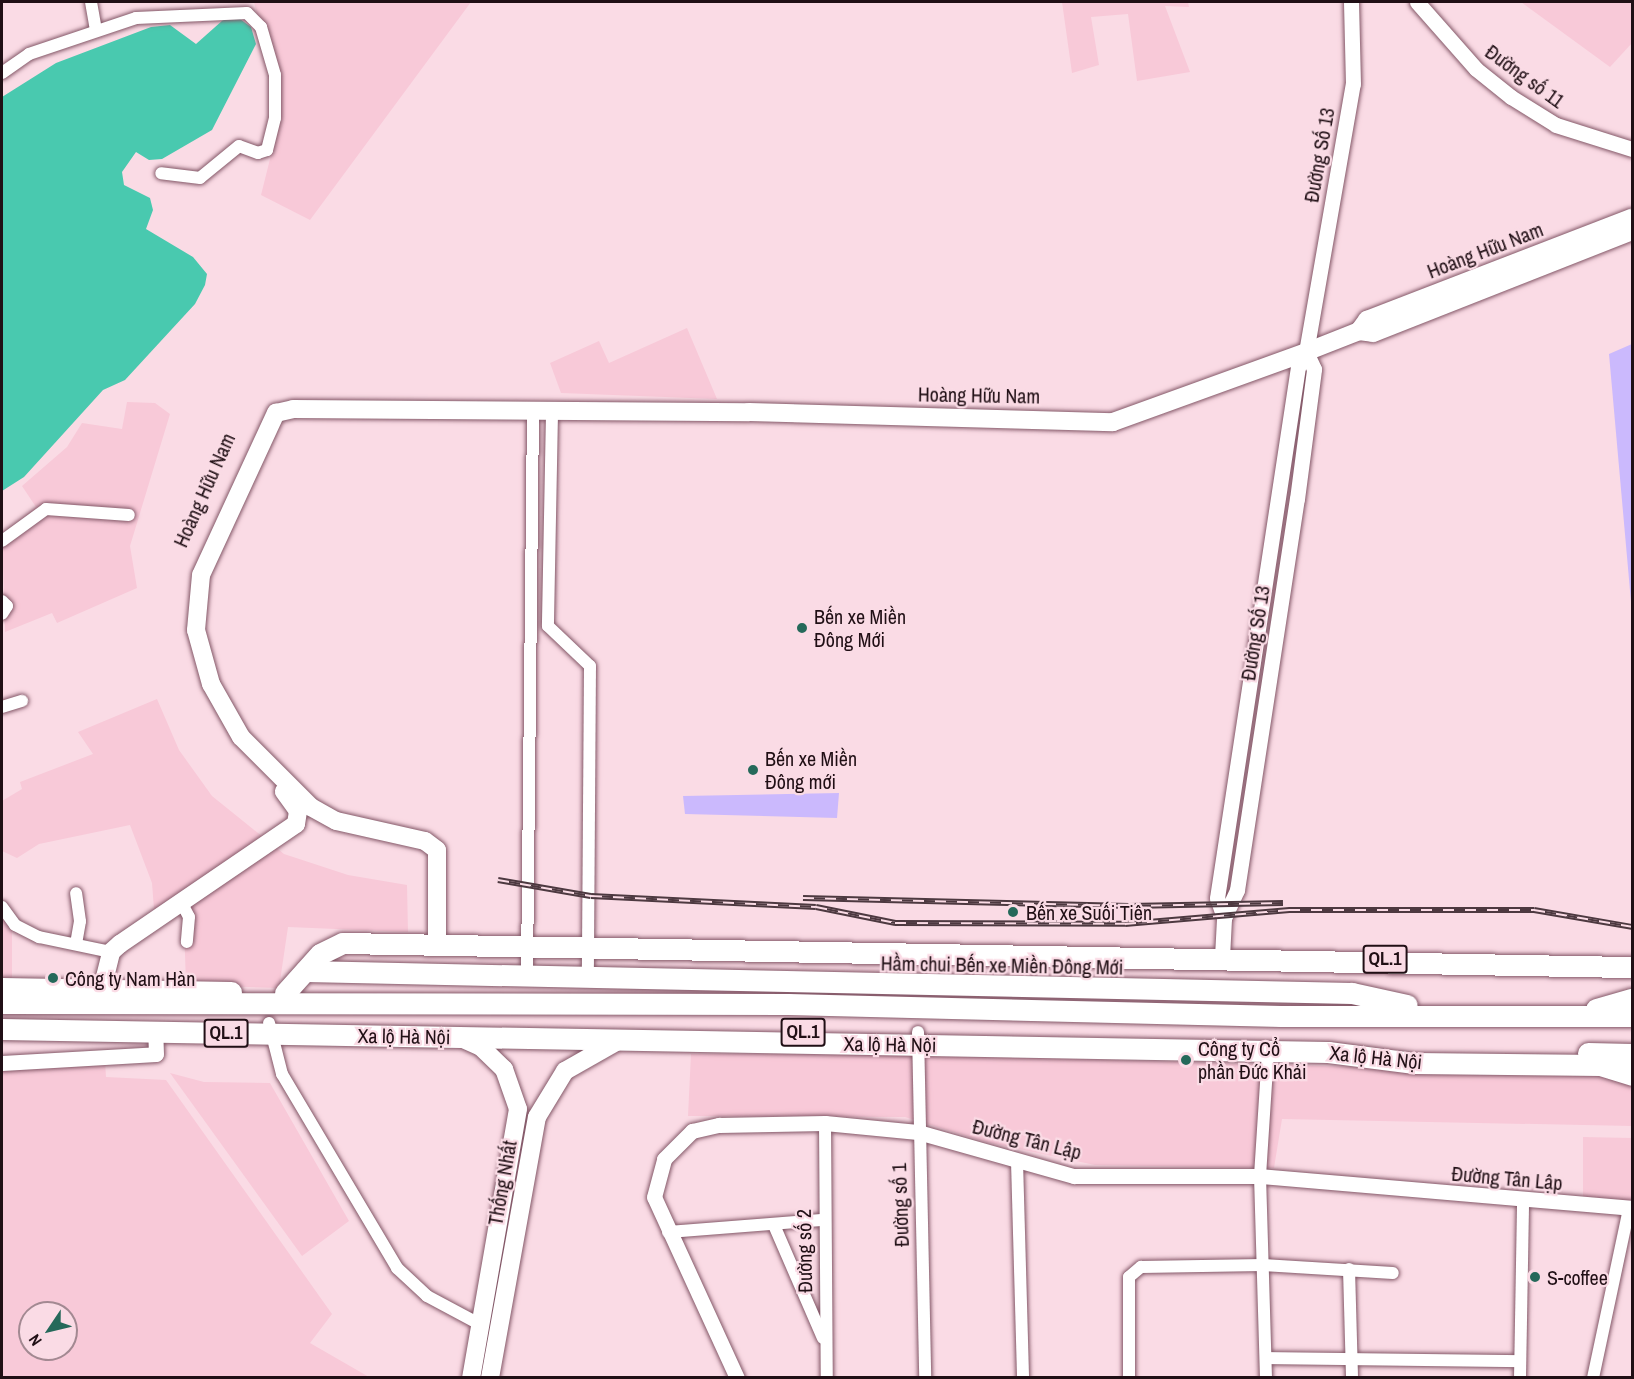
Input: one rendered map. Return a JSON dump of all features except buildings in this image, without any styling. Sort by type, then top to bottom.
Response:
[{"type":"highway","name":"QL.1","points":[[284,999],[320,954],[343,943],[589,945],[1632,967]]},
{"type":"highway","points":[[320,954],[488,956]]},
{"type":"highway","points":[[1219,1014],[1222,957]]},
{"type":"highway","points":[[627,958],[656,958]]},
{"type":"highway","name":"Hầm chui Bến xe Miền Đông Mới","points":[[840,962],[1164,968]]},
{"type":"highway","name":"QL.1","points":[[1278,969],[1497,972],[1549,966]]},
{"type":"highway","name":"Xa lộ Hà Nội","points":[[305,971],[527,972],[1352,993],[1454,1016]]},
{"type":"highway","name":"Xa lộ Hà Nội","points":[[2,988],[41,996],[788,1004],[1219,1014],[1632,1016]]},
{"type":"highway","name":"Xa lộ Hà Nội","points":[[2,1003],[41,996]]},
{"type":"highway","name":"QL.1","points":[[1572,1016],[1632,999]]},
{"type":"highway","name":"Xa lộ Hà Nội","points":[[2,1019],[155,1026],[544,1033],[1334,1040],[1381,1048],[1632,1054]]},
{"type":"highway","name":"Xa lộ Hà Nội","points":[[2,1029],[155,1026]]},
{"type":"highway","name":"Xa lộ Hà Nội","points":[[270,1028],[451,1036],[544,1033],[624,1039],[746,1036]]},
{"type":"highway","name":"Xa lộ Hà Nội","points":[[918,1038],[1328,1052],[1414,1063],[1600,1065],[1632,1075]]},
{"type":"highway","name":"Xa lộ Hà Nội","points":[[1604,1053],[1632,1064]]},
{"type":"main road","name":"Hoàng Hữu Nam","points":[[1359,331],[1367,320],[1632,218]]},
{"type":"main road","name":"Hoàng Hữu Nam","points":[[437,943],[437,850],[425,841],[336,821],[311,807],[260,759],[224,712],[211,684],[196,630],[196,601],[211,547],[276,413],[293,409],[533,413],[580,411],[1113,422],[1359,331],[1373,333],[1632,231]]},
{"type":"main road","name":"Hoàng Hữu Nam","points":[[111,952],[180,900],[296,824],[298,811],[217,716],[188,630],[188,599],[201,546],[262,416],[271,406],[293,400],[552,404],[580,411]]},
{"type":"main road","points":[[101,997],[111,952]]},
{"type":"main road","name":"Thống Nhất","points":[[451,1036],[481,1047],[504,1069],[517,1098],[525,1130],[490,1377]]},
{"type":"main road","name":"Thống Nhất","points":[[471,1377],[525,1130],[548,1092],[565,1071],[586,1054],[624,1039]]},
{"type":"street","points":[[91,2],[96,31]]},
{"type":"street","name":"Đường Số 13","points":[[1222,957],[1224,918],[1217,898],[1298,367],[1306,352],[1353,84],[1351,2]]},
{"type":"street","name":"Đường số 11","points":[[1417,2],[1476,69],[1530,110],[1556,125],[1632,148]]},
{"type":"street","points":[[2,73],[29,54],[136,18],[240,11],[261,27],[275,75],[270,144],[262,153],[239,146],[200,178],[161,173]]},
{"type":"street","name":"Đường Số 13","points":[[1224,918],[1235,899],[1261,738],[1314,369],[1306,352]]},
{"type":"street","points":[[527,972],[533,413]]},
{"type":"street","points":[[552,413],[548,626],[590,666],[588,975]]},
{"type":"street","points":[[2,541],[46,509],[129,515]]},
{"type":"street","points":[[2,601],[7,606],[2,614]]},
{"type":"street","points":[[2,707],[22,701]]},
{"type":"street","points":[[1242,735],[1261,738]]},
{"type":"street","points":[[76,893],[80,921],[76,944]]},
{"type":"street","points":[[180,900],[189,917],[187,942]]},
{"type":"street","points":[[2,906],[24,931],[111,952]]},
{"type":"street","points":[[2,1063],[156,1054],[155,1026]]},
{"type":"street","points":[[270,1028],[282,1074],[397,1268],[427,1296],[481,1325]]},
{"type":"street","name":"Đường số 1","points":[[918,1038],[918,1132],[925,1377]]},
{"type":"street","points":[[1266,1377],[1260,1176],[1268,1051]]},
{"type":"street","name":"Đường Tân Lập","points":[[737,1377],[668,1232],[654,1197],[656,1176],[664,1159],[692,1131],[719,1125],[825,1123],[918,1132],[1074,1176],[1260,1176],[1523,1201],[1631,1208]]},
{"type":"street","name":"Đường số 2","points":[[825,1123],[822,1220],[827,1377]]},
{"type":"street","points":[[1017,1161],[1023,1377]]},
{"type":"street","points":[[1520,1377],[1523,1201]]},
{"type":"street","points":[[1593,1377],[1631,1208]]},
{"type":"street","points":[[668,1232],[822,1220]]},
{"type":"street","points":[[774,1224],[826,1344]]},
{"type":"street","points":[[1129,1377],[1129,1277],[1134,1270],[1263,1265],[1393,1273]]},
{"type":"street","points":[[1349,1269],[1352,1377]]},
{"type":"street","points":[[1267,1358],[1520,1361]]},
{"type":"shaded area","points":[[254,2],[471,2],[310,220],[261,195],[281,115]]},
{"type":"shaded area","points":[[1062,2],[1188,2],[1189,7],[1165,6],[1190,72],[1137,81],[1128,14],[1091,17],[1099,65],[1072,73]]},
{"type":"shaded area","points":[[1521,2],[1632,2],[1632,43],[1610,67]]},
{"type":"shaded area","points":[[240,19],[251,27],[256,44],[212,130],[162,159],[149,160],[136,152],[122,172],[124,185],[150,198],[153,210],[146,229],[193,257],[207,274],[205,285],[195,304],[125,380],[103,390],[24,477],[2,491],[2,97],[56,63],[151,27],[170,25],[196,44],[223,20]]},
{"type":"shaded area","points":[[687,328],[717,399],[561,393],[550,363],[599,341],[609,363]]},
{"type":"shaded area","points":[[1632,344],[1632,613],[1609,354]]},
{"type":"shaded area","points":[[127,402],[155,403],[170,414],[130,546],[137,588],[57,623],[52,613],[5,632],[2,534],[36,507],[22,486],[67,447],[82,423],[122,429]]},
{"type":"shaded area","points":[[157,699],[179,750],[212,796],[284,854],[348,875],[407,885],[408,932],[288,927],[279,988],[186,985],[184,923],[180,914],[155,922],[152,883],[130,825],[39,844],[17,858],[2,851],[2,801],[22,789],[20,782],[93,754],[78,732]]},
{"type":"shaded area","points":[[839,793],[837,818],[685,814],[683,796]]},
{"type":"shaded area","points":[[2,912],[12,928],[12,984],[2,984]]},
{"type":"shaded area","points":[[691,1054],[898,1054],[1599,1074],[1632,1081],[1632,1126],[1282,1119],[1274,1168],[1095,1165],[986,1142],[905,1117],[688,1116]]},
{"type":"shaded area","points":[[105,1061],[106,1077],[166,1080],[332,1314],[310,1343],[369,1377],[2,1378],[2,1066]]},
{"type":"shaded area","points":[[170,1073],[204,1082],[270,1083],[349,1221],[302,1256]]},
{"type":"shaded area","points":[[1583,1137],[1632,1138],[1632,1202],[1583,1201]]},
{"type":"railway","points":[[498,880],[591,896],[816,907],[895,923],[1125,924],[1289,910],[1534,910],[1632,927]]},
{"type":"railway","points":[[803,898],[1129,906],[1283,903]]},
{"type":"place","name":"Bến xe Miền Đông Mới","points":[[802,628]]},
{"type":"place","name":"Bến xe Miền Đông mới","points":[[753,770]]},
{"type":"place","name":"Bến xe Suối Tiên","points":[[1013,912]]},
{"type":"place","name":"Công ty Nam Hàn","points":[[53,978]]},
{"type":"place","name":"Công ty Cổ phần Đức Khải","points":[[1186,1060]]},
{"type":"place","name":"S-coffee","points":[[1535,1277]]}]
